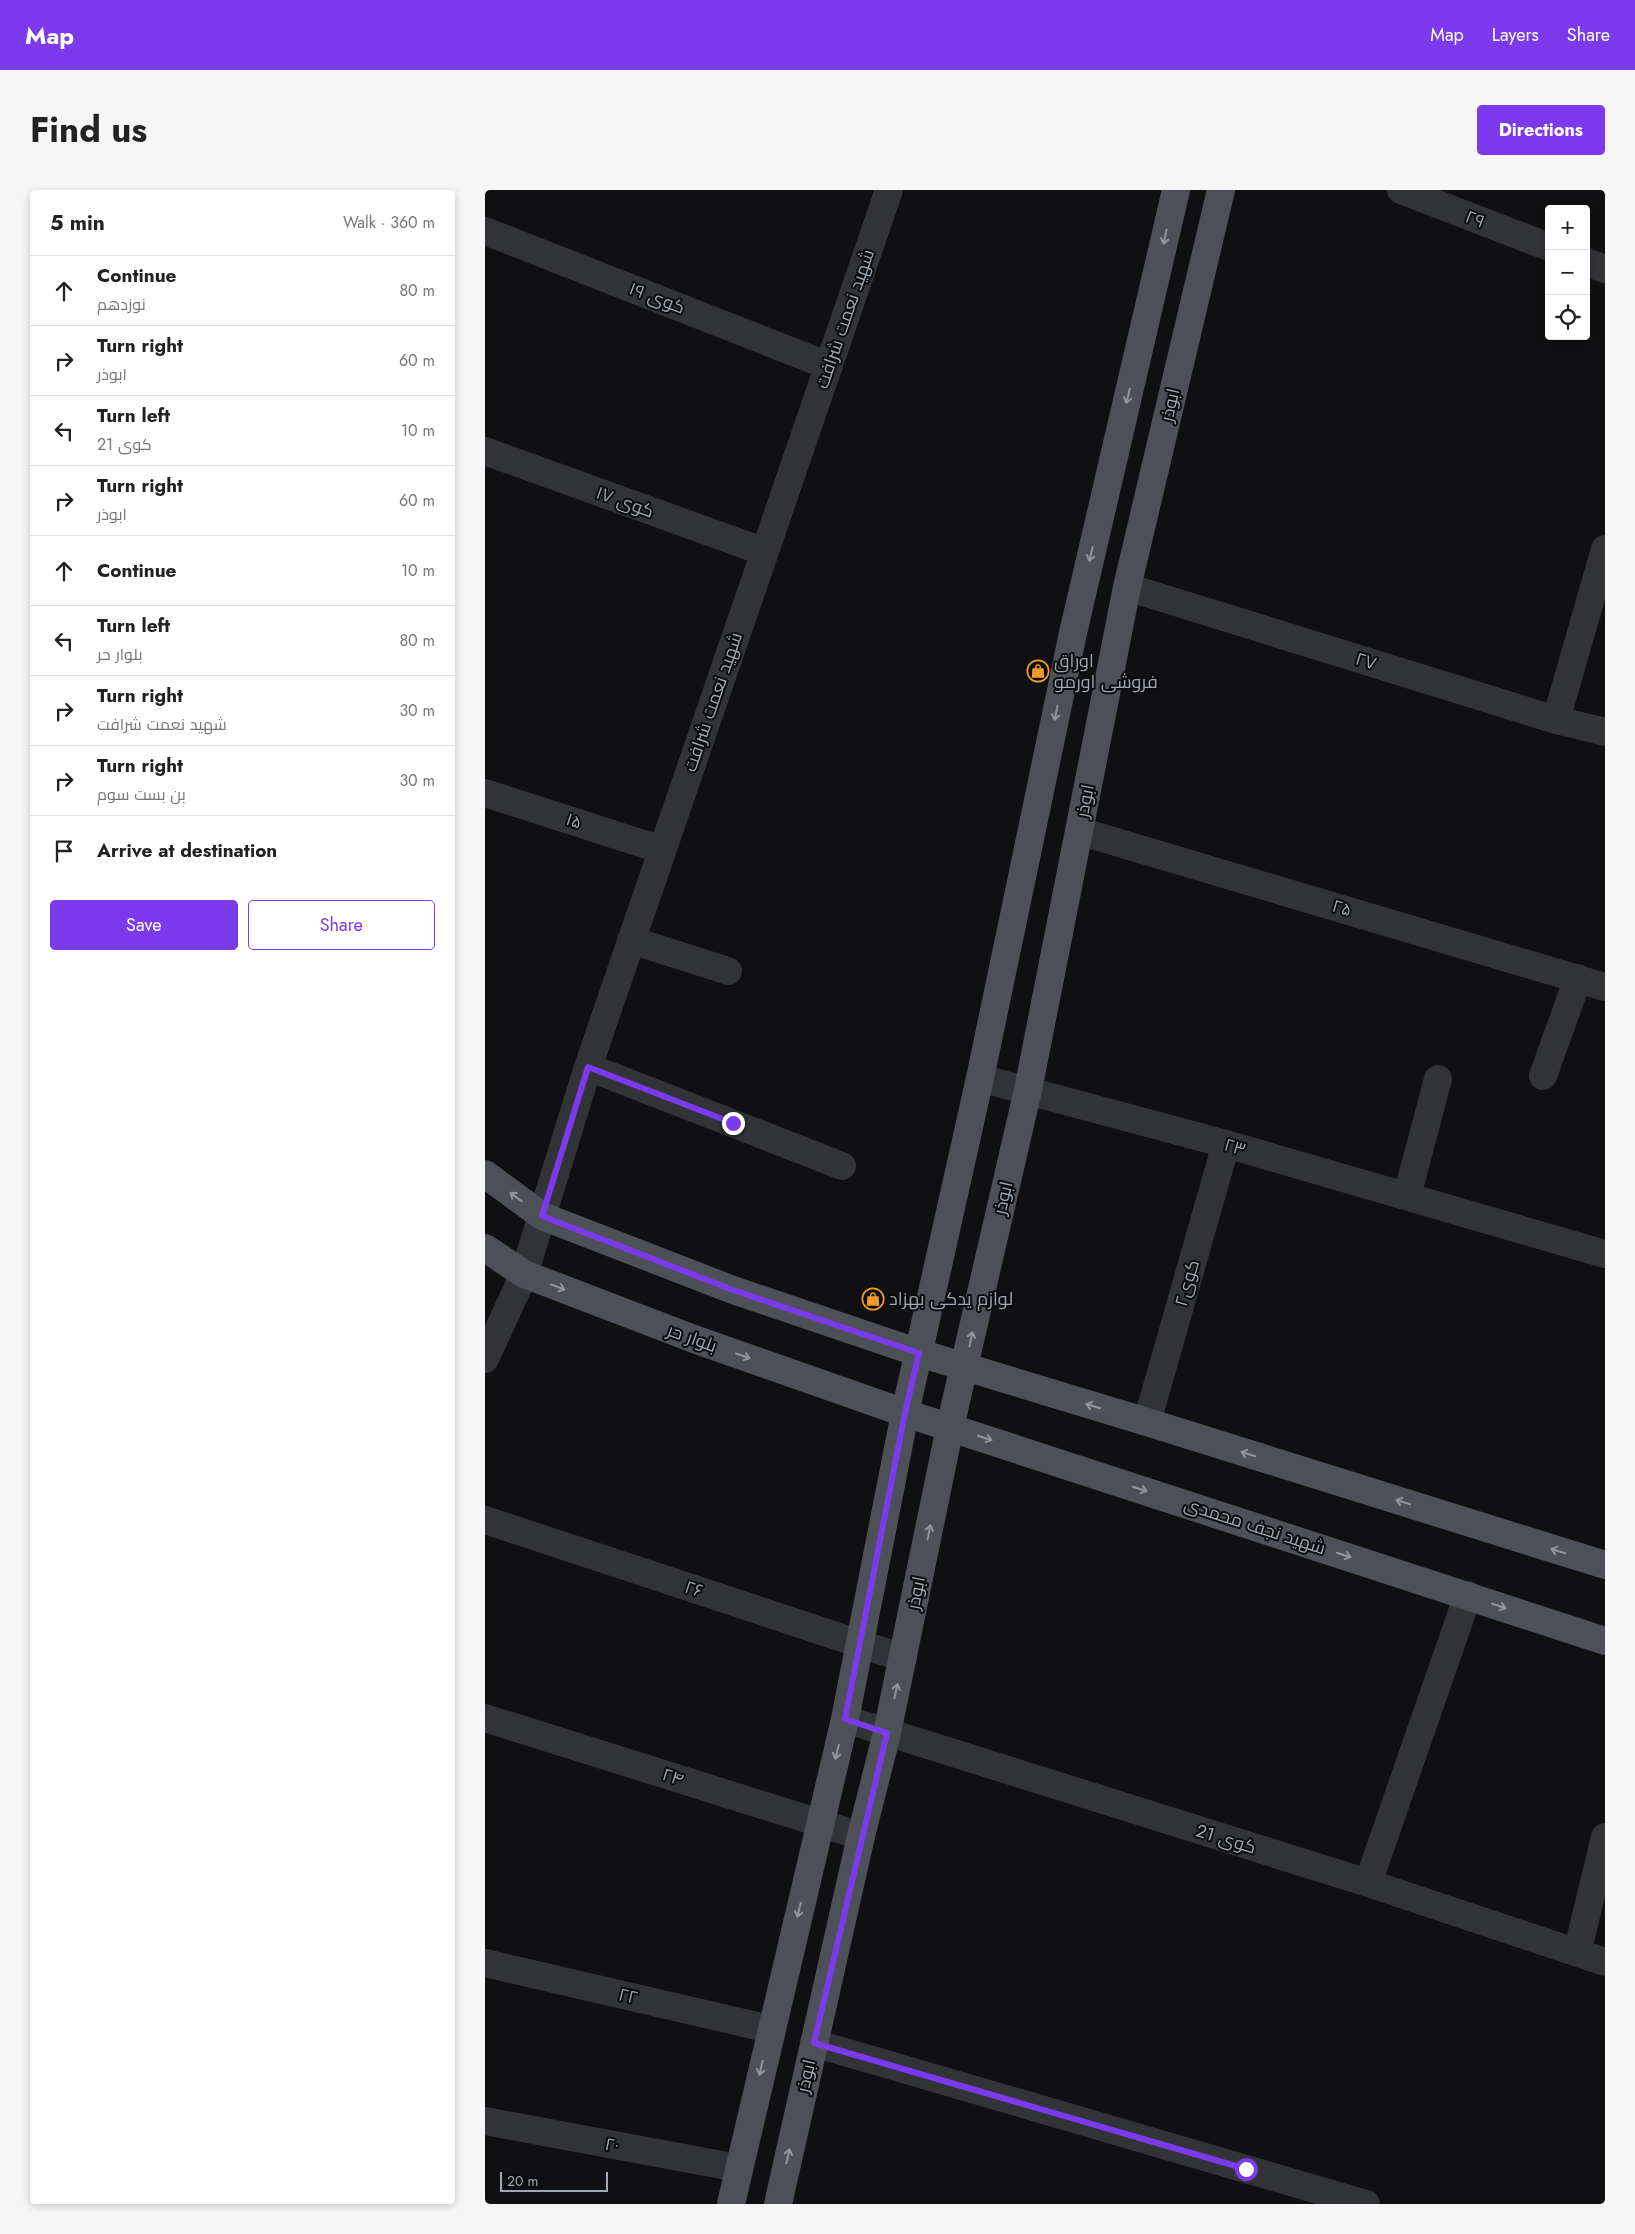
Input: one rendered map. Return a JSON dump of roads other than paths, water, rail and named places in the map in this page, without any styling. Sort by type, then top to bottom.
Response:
[{"type":"main road","points":[[731,2204],[770,2029],[845,1719],[905,1413],[981,1078],[1073,633],[1177,190]]},
{"type":"main road","name":"ابوذر","points":[[777,2204],[861,1836],[887,1733],[950,1427],[1028,1090],[1127,587],[1221,190]]},
{"type":"main road","points":[[1073,633],[1115,644]]},
{"type":"main road","points":[[485,1174],[542,1216],[733,1290],[919,1353],[1605,1565]]},
{"type":"main road","name":"بلوار حر","points":[[485,1248],[524,1274],[694,1339],[905,1413]]},
{"type":"main road","name":"شهید نجف محمدی","points":[[905,1413],[1605,1641]]},
{"type":"street","name":"شهید نعمت شرافت","points":[[485,1357],[524,1274],[588,1067],[889,190]]},
{"type":"street","name":"۲۹","points":[[1401,190],[1545,245]]},
{"type":"street","name":"کوی ۱۹","points":[[485,231],[829,366]]},
{"type":"street","points":[[1590,263],[1605,269]]},
{"type":"street","name":"کوی ۱۷","points":[[485,451],[765,552]]},
{"type":"street","points":[[1555,720],[1605,549]]},
{"type":"street","name":"۲۷","points":[[1127,587],[1555,720],[1605,732]]},
{"type":"street","name":"۱۵","points":[[485,793],[662,850]]},
{"type":"street","name":"۲۵","points":[[1079,831],[1605,987]]},
{"type":"street","points":[[631,940],[728,971]]},
{"type":"street","points":[[1543,1076],[1578,978]]},
{"type":"street","points":[[588,1067],[842,1166]]},
{"type":"street","name":"۲۳","points":[[981,1078],[1226,1144],[1605,1254]]},
{"type":"street","points":[[1407,1196],[1439,1079]]},
{"type":"street","name":"کوی۲","points":[[1147,1422],[1226,1144]]},
{"type":"street","name":"۲۶","points":[[485,1520],[903,1658]]},
{"type":"street","points":[[1368,1883],[1468,1595]]},
{"type":"street","name":"۲۴","points":[[485,1718],[861,1836]]},
{"type":"street","name":"کوی 21","points":[[845,1719],[1368,1883],[1605,1962]]},
{"type":"street","points":[[1577,1953],[1605,1837]]},
{"type":"street","name":"۲۲","points":[[485,1963],[770,2029]]},
{"type":"street","points":[[814,2043],[1319,2198],[1367,2204]]},
{"type":"street","name":"۲۰","points":[[485,2121],[738,2168]]},
{"type":"place","name":"اوراق فروشی اورمو","points":[[1038,671]]},
{"type":"place","name":"لوازم یدکی بهزاد","points":[[873,1299]]}]
